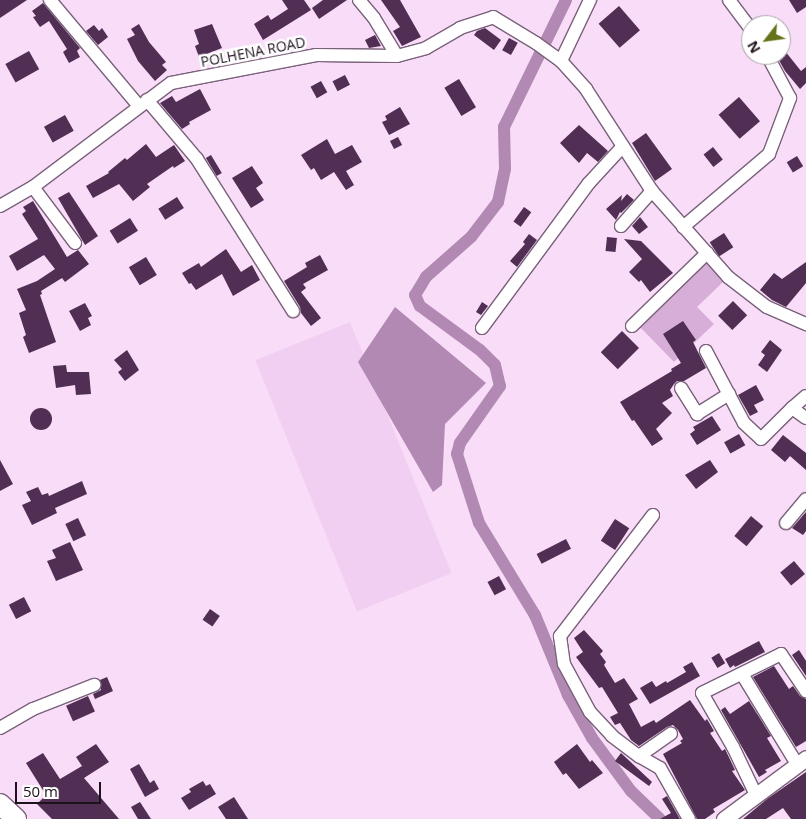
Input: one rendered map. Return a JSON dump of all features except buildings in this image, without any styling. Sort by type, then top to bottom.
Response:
[{"type":"street","points":[[50,0],[143,103],[197,159],[293,310]]},
{"type":"street","points":[[360,0],[374,18],[397,56]]},
{"type":"street","points":[[590,0],[557,58],[586,90],[652,191],[728,277],[767,307],[806,324]]},
{"type":"street","points":[[730,0],[741,15]]},
{"type":"street","name":"POLHENA ROAD","points":[[0,206],[33,187],[172,83],[316,55],[397,56],[426,48],[460,28],[492,18],[536,42],[557,58]]},
{"type":"street","points":[[684,227],[769,154],[790,98],[772,65]]},
{"type":"street","points":[[482,328],[589,183],[623,146]]},
{"type":"street","points":[[33,187],[75,243]]},
{"type":"street","points":[[621,226],[652,191]]},
{"type":"street","points":[[632,326],[707,253]]},
{"type":"street","points":[[706,351],[744,423],[762,439],[806,396]]},
{"type":"street","points":[[681,388],[697,414],[728,394]]},
{"type":"street","points":[[792,408],[806,418]]},
{"type":"street","points":[[786,523],[806,499]]},
{"type":"street","points":[[653,515],[560,636],[564,664],[590,712],[612,736],[639,756],[660,768],[689,819]]},
{"type":"street","points":[[756,796],[733,747],[702,693],[781,654],[806,691]]},
{"type":"street","points":[[724,819],[802,761],[742,674]]},
{"type":"street","points":[[0,728],[33,709],[94,686]]},
{"type":"street","points":[[639,756],[671,734]]},
{"type":"shaded area","points":[[706,262],[724,281],[697,307],[714,324],[674,362],[640,327]]},
{"type":"shaded area","points":[[395,307],[486,383],[445,424],[442,485],[433,492],[358,362]]},
{"type":"shaded area","points":[[350,322],[452,573],[357,611],[255,360]]},
{"type":"waterway","points":[[566,0],[504,127],[505,169],[498,202],[471,237],[426,277],[415,295],[420,306],[480,350],[495,365],[500,386],[460,443],[457,454],[479,523],[535,615],[568,695],[592,738],[631,791],[660,819]]}]
